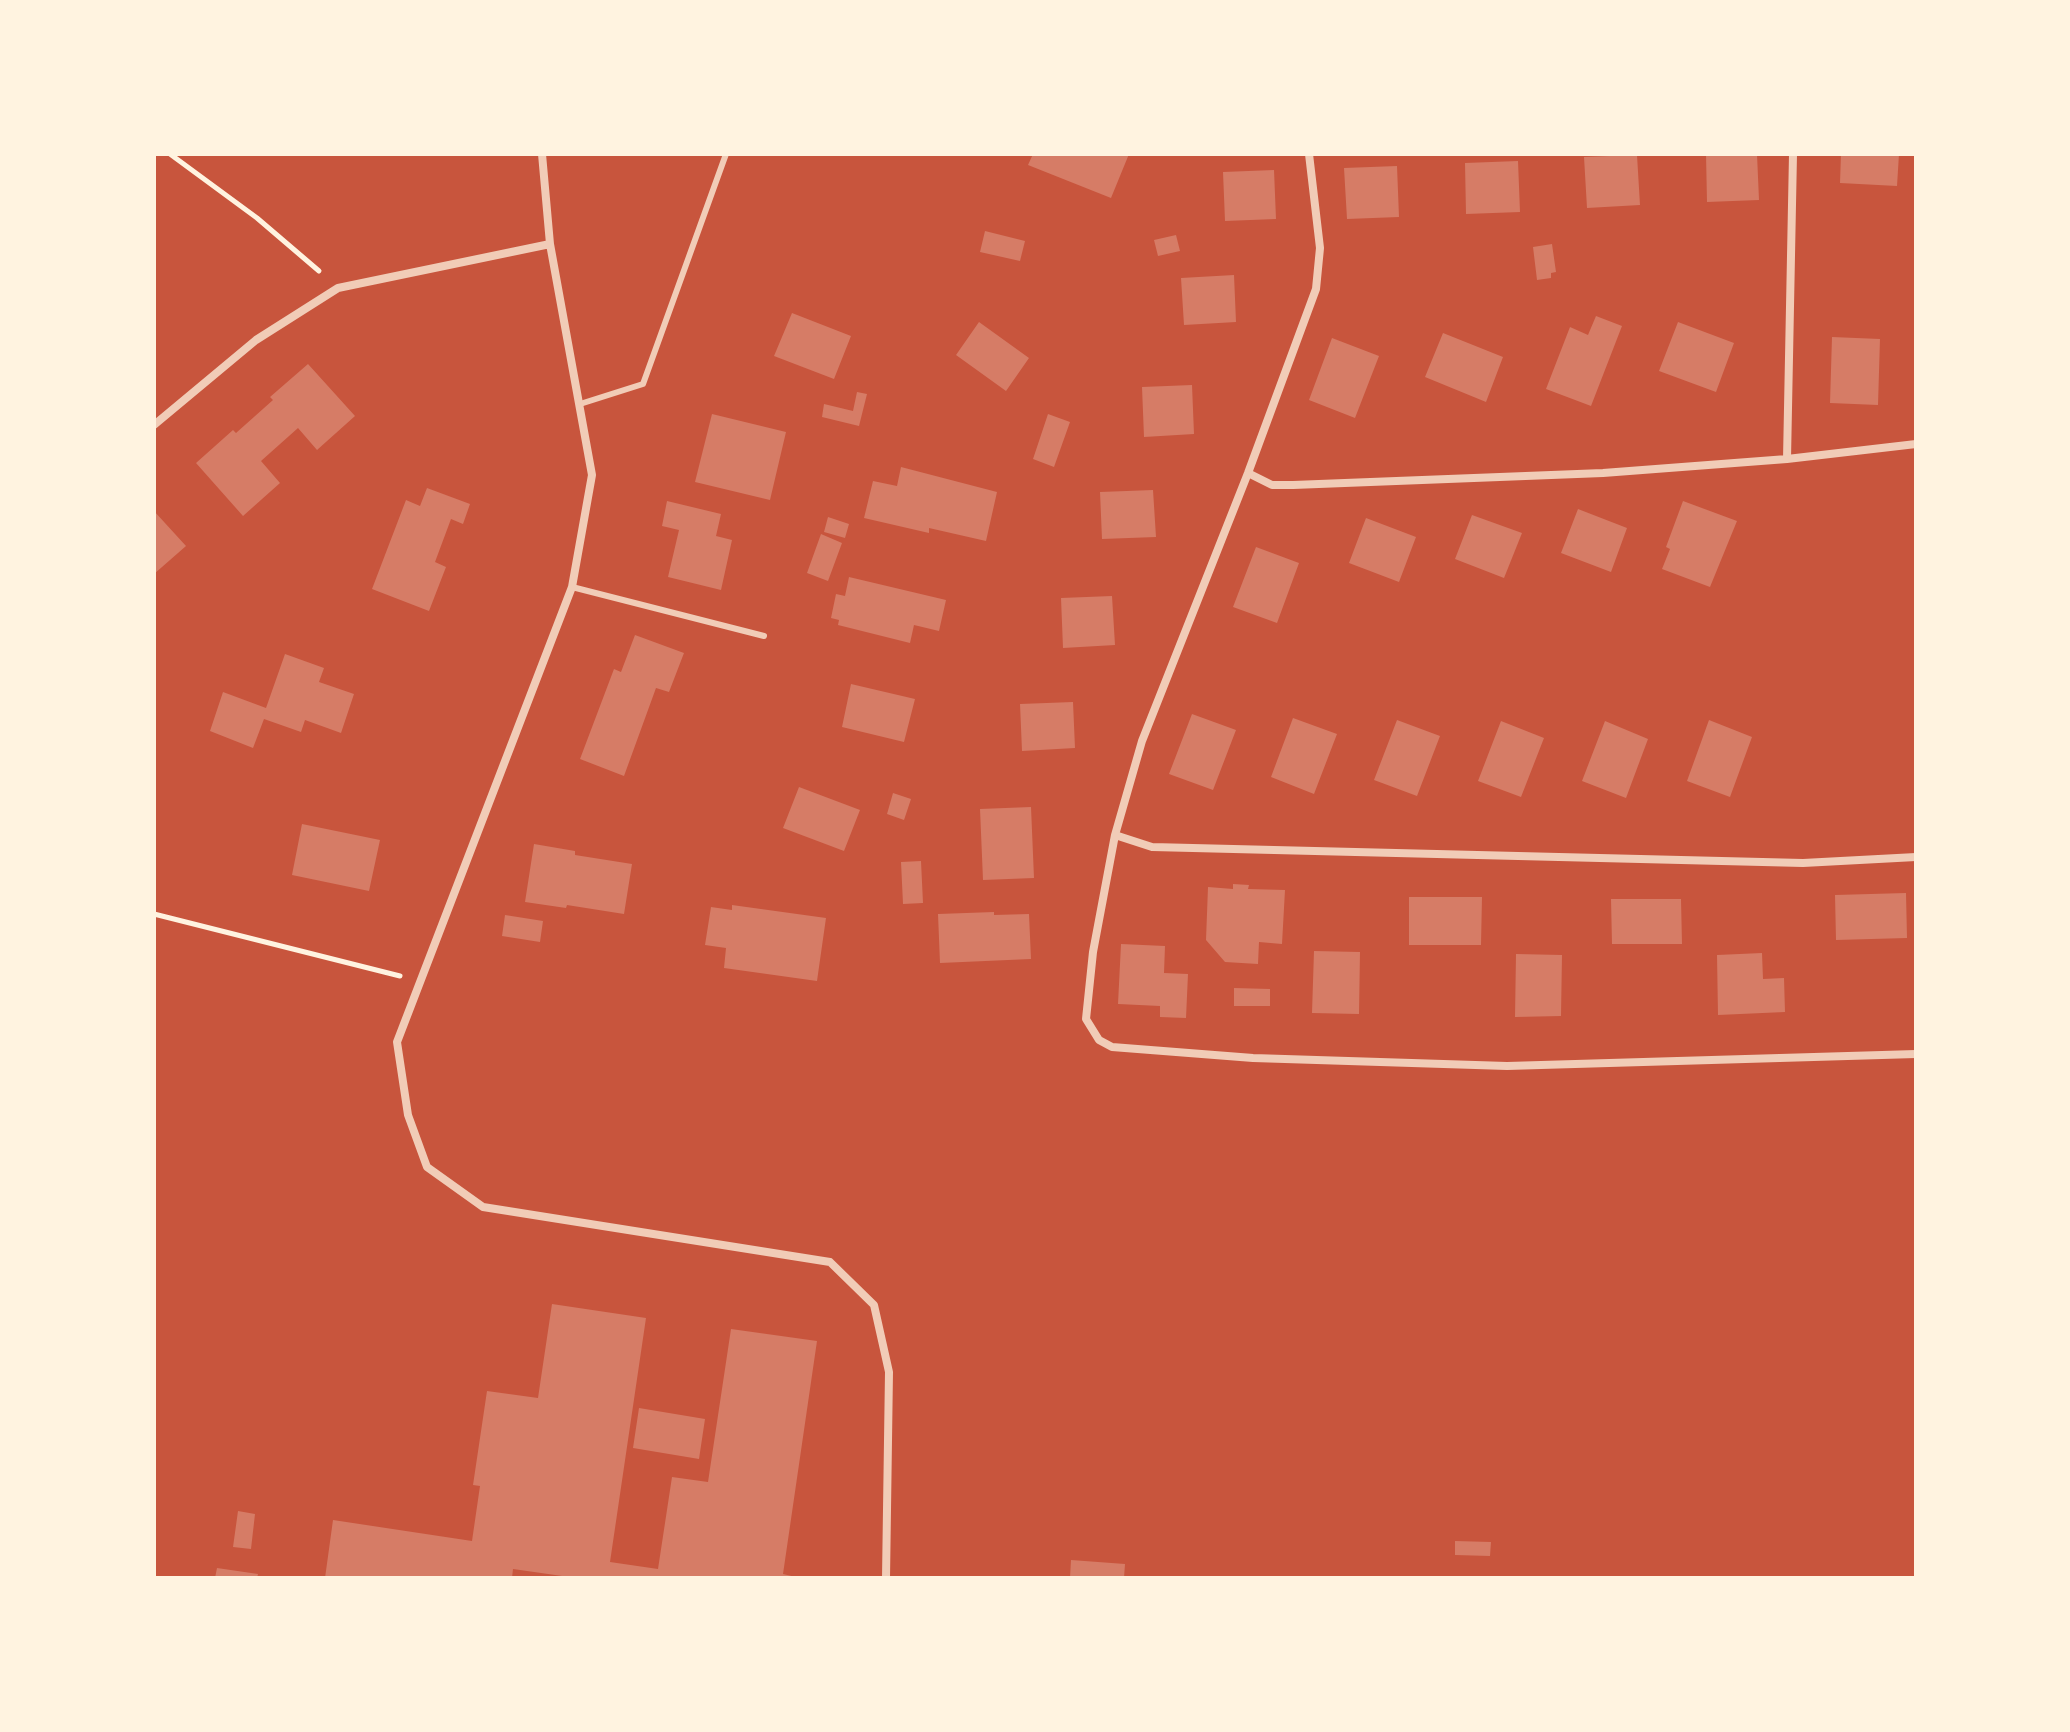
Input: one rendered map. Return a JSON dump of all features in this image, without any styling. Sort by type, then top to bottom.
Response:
[{"type":"street","points":[[542,154],[550,244],[592,475],[572,587],[397,1042],[408,1115],[427,1167],[483,1207],[830,1262],[874,1305],[889,1372],[886,1578]]},
{"type":"street","points":[[1309,154],[1320,248],[1316,289],[1248,473],[1142,741],[1115,835],[1093,952],[1086,1019],[1099,1040],[1112,1047],[1253,1058],[1507,1066],[1916,1054]]},
{"type":"street","points":[[1787,459],[1793,154]]},
{"type":"street","points":[[154,425],[256,340],[338,288],[550,244]]},
{"type":"street","points":[[1248,473],[1272,485],[1603,473],[1787,459],[1916,444]]},
{"type":"street","points":[[1115,835],[1152,847],[1803,863],[1916,857]]},
{"type":"lane","points":[[580,404],[643,384],[726,154]]},
{"type":"lane","points":[[572,587],[764,636]]},
{"type":"path","points":[[170,154],[257,218],[338,288]]},
{"type":"path","points":[[154,914],[420,981]]},
{"type":"building","points":[[1033,154],[1129,154],[1111,198],[1028,165]]},
{"type":"building","points":[[1706,154],[1757,154],[1759,200],[1707,202]]},
{"type":"building","points":[[1841,154],[1899,154],[1897,186],[1840,183]]},
{"type":"building","points":[[1637,155],[1640,205],[1587,208],[1584,157]]},
{"type":"building","points":[[1518,161],[1520,212],[1466,214],[1465,163]]},
{"type":"building","points":[[1397,166],[1399,217],[1347,219],[1344,168]]},
{"type":"building","points":[[1274,170],[1276,219],[1225,221],[1223,172]]},
{"type":"building","points":[[985,231],[1025,241],[1020,261],[980,252]]},
{"type":"building","points":[[1176,235],[1180,251],[1158,256],[1154,240]]},
{"type":"building","points":[[1552,244],[1556,272],[1551,273],[1551,278],[1537,280],[1533,247]]},
{"type":"building","points":[[1234,275],[1236,322],[1184,325],[1181,278]]},
{"type":"building","points":[[792,313],[851,336],[834,379],[774,356]]},
{"type":"building","points":[[1596,316],[1622,326],[1591,406],[1546,389],[1570,327],[1588,335]]},
{"type":"building","points":[[979,322],[1029,358],[1006,391],[956,355]]},
{"type":"building","points":[[1678,322],[1734,343],[1716,392],[1659,371]]},
{"type":"building","points":[[1443,333],[1503,357],[1486,402],[1425,377]]},
{"type":"building","points":[[1832,337],[1880,339],[1878,405],[1830,403]]},
{"type":"building","points":[[1332,338],[1379,356],[1355,418],[1309,400]]},
{"type":"building","points":[[308,364],[355,416],[317,450],[298,428],[261,461],[280,483],[243,516],[196,463],[233,430],[236,433],[273,400],[270,397]]},
{"type":"building","points":[[1192,385],[1194,434],[1144,437],[1142,387]]},
{"type":"building","points":[[857,392],[867,394],[859,426],[822,417],[824,404],[853,411]]},
{"type":"building","points":[[712,414],[786,432],[770,500],[695,482]]},
{"type":"building","points":[[1048,414],[1070,422],[1054,467],[1033,459]]},
{"type":"building","points":[[901,467],[997,492],[986,541],[929,528],[929,533],[864,518],[873,481],[897,486]]},
{"type":"building","points":[[427,488],[470,504],[463,524],[451,519],[435,562],[446,567],[429,611],[372,589],[406,500],[420,506]]},
{"type":"building","points":[[1153,490],[1156,537],[1102,539],[1100,492]]},
{"type":"building","points":[[667,501],[721,514],[716,536],[732,540],[721,590],[668,577],[679,530],[662,526]]},
{"type":"building","points":[[1683,501],[1737,521],[1710,587],[1662,569],[1670,549],[1666,547]]},
{"type":"building","points":[[1578,509],[1627,528],[1611,572],[1561,553]]},
{"type":"building","points":[[154,511],[186,546],[154,574]]},
{"type":"building","points":[[1472,515],[1522,533],[1504,578],[1455,559]]},
{"type":"building","points":[[828,517],[849,524],[845,538],[824,532]]},
{"type":"building","points":[[1366,518],[1416,537],[1399,582],[1349,563]]},
{"type":"building","points":[[821,534],[842,543],[828,581],[807,573]]},
{"type":"building","points":[[1256,547],[1299,563],[1277,623],[1233,607]]},
{"type":"building","points":[[849,577],[946,600],[939,631],[914,625],[910,643],[838,625],[839,620],[831,618],[836,594],[845,596]]},
{"type":"building","points":[[1112,596],[1115,645],[1063,648],[1061,598]]},
{"type":"building","points":[[635,635],[684,653],[669,692],[656,688],[624,776],[580,759],[614,669],[621,672]]},
{"type":"building","points":[[285,654],[324,668],[319,682],[354,694],[341,733],[305,720],[301,732],[264,719],[253,748],[210,731],[223,692],[266,708]]},
{"type":"building","points":[[851,684],[915,699],[904,742],[842,727]]},
{"type":"building","points":[[1073,702],[1075,748],[1022,751],[1020,704]]},
{"type":"building","points":[[1192,714],[1236,730],[1213,790],[1169,774]]},
{"type":"building","points":[[1293,718],[1337,734],[1314,794],[1271,777]]},
{"type":"building","points":[[1397,720],[1440,736],[1417,796],[1374,780]]},
{"type":"building","points":[[1709,720],[1752,737],[1730,797],[1687,781]]},
{"type":"building","points":[[1501,721],[1544,738],[1521,797],[1478,781]]},
{"type":"building","points":[[1605,721],[1648,739],[1626,798],[1582,781]]},
{"type":"building","points":[[799,787],[860,810],[844,851],[783,828]]},
{"type":"building","points":[[893,793],[911,799],[904,820],[887,814]]},
{"type":"building","points":[[1031,807],[1034,878],[983,880],[980,809]]},
{"type":"building","points":[[302,824],[380,840],[369,891],[292,875]]},
{"type":"building","points":[[534,844],[575,851],[575,855],[632,864],[624,914],[525,902]]},
{"type":"building","points":[[921,861],[923,903],[903,904],[901,862]]},
{"type":"building","points":[[1233,884],[1249,885],[1248,889],[1285,890],[1282,944],[1259,942],[1258,964],[1225,962],[1206,940],[1208,887],[1233,889]]},
{"type":"building","points":[[1906,893],[1907,938],[1836,940],[1835,895]]},
{"type":"building","points":[[1409,897],[1482,897],[1481,945],[1409,945]]},
{"type":"building","points":[[1611,899],[1681,899],[1682,944],[1612,944]]},
{"type":"building","points":[[732,905],[826,918],[817,981],[724,968],[726,948],[705,945],[711,907],[732,910]]},
{"type":"building","points":[[994,912],[994,915],[1029,914],[1031,959],[940,963],[938,914]]},
{"type":"building","points":[[505,915],[543,921],[540,942],[502,936]]},
{"type":"building","points":[[1121,944],[1165,946],[1164,973],[1188,974],[1186,1018],[1160,1017],[1160,1006],[1118,1004]]},
{"type":"building","points":[[1314,951],[1360,952],[1359,1014],[1312,1013]]},
{"type":"building","points":[[1762,953],[1763,979],[1784,978],[1785,1012],[1718,1015],[1717,955]]},
{"type":"building","points":[[1516,954],[1562,955],[1561,1016],[1515,1017]]},
{"type":"building","points":[[1234,988],[1270,989],[1270,1006],[1234,1006]]},
{"type":"building","points":[[552,1304],[646,1318],[610,1562],[658,1569],[672,1477],[708,1482],[731,1329],[817,1341],[783,1574],[800,1578],[576,1578],[513,1569],[512,1578],[325,1578],[333,1520],[472,1541],[480,1486],[473,1485],[487,1391],[538,1398]]},
{"type":"building","points":[[639,1408],[705,1419],[699,1459],[633,1448]]},
{"type":"building","points":[[238,1511],[255,1514],[251,1549],[233,1547]]},
{"type":"building","points":[[1455,1541],[1491,1542],[1490,1556],[1455,1555]]},
{"type":"building","points":[[1071,1560],[1125,1564],[1124,1578],[1070,1578]]},
{"type":"building","points":[[217,1568],[258,1574],[257,1578],[215,1578]]}]
